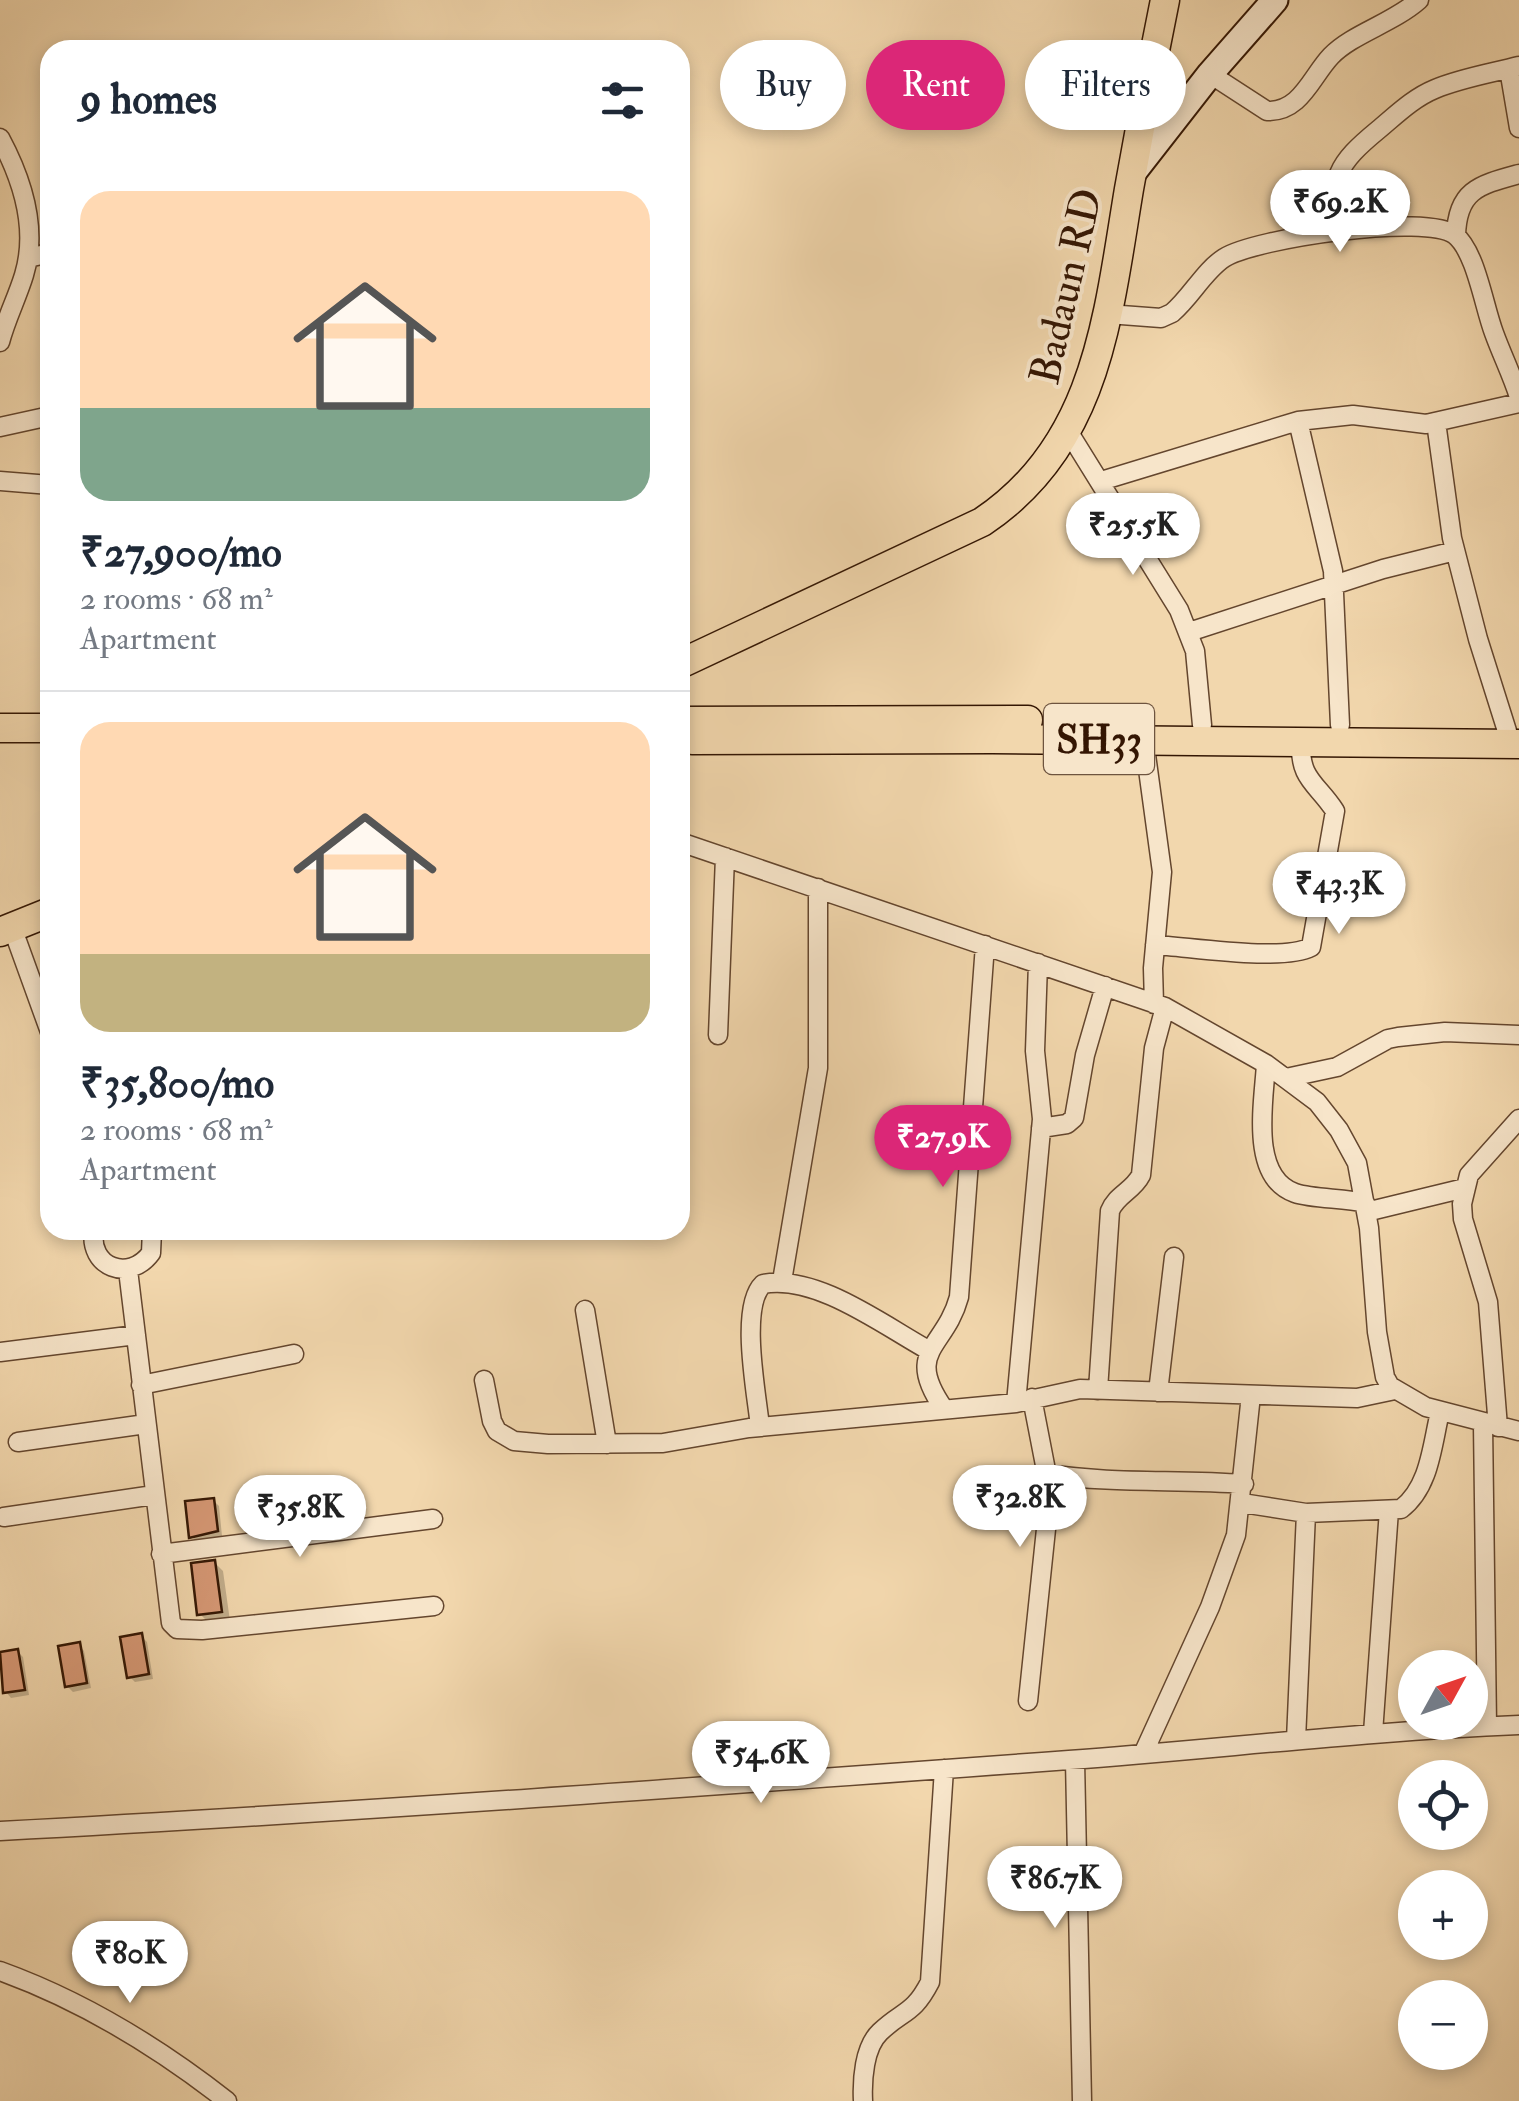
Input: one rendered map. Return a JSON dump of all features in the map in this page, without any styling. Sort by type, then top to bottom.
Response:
[{"type":"main road","name":"Badaun RD","points":[[690,659],[982,522],[1004,508],[1036,476],[1068,431],[1094,366],[1108,314],[1165,0]]},
{"type":"main road","name":"SH33","points":[[690,721],[978,719],[1340,725],[1515,735]]},
{"type":"main road","points":[[0,728],[40,728]]},
{"type":"main road","name":"SH33","points":[[690,739],[1301,742],[1515,735]]},
{"type":"main road","points":[[6,929],[40,916]]},
{"type":"street","points":[[1132,174],[1210,74],[1275,0]]},
{"type":"street","points":[[1210,74],[1267,111],[1288,108],[1333,54],[1419,0]]},
{"type":"street","points":[[1341,231],[1335,209],[1336,177],[1356,147],[1406,106],[1433,90],[1514,67],[1519,128]]},
{"type":"street","points":[[0,138],[13,164],[27,211],[28,258],[0,342]]},
{"type":"street","points":[[1101,482],[1298,420],[1353,415],[1411,423],[1436,422],[1519,400],[1470,258],[1456,236],[1456,216],[1468,194],[1482,185],[1519,174]]},
{"type":"street","points":[[1108,314],[1162,318],[1181,306],[1222,259],[1274,241],[1341,231],[1438,228],[1456,236]]},
{"type":"street","points":[[28,258],[40,255]]},
{"type":"street","points":[[0,426],[40,418]]},
{"type":"street","points":[[1298,420],[1330,548],[1340,725]]},
{"type":"street","points":[[1436,422],[1455,552],[1515,735]]},
{"type":"street","points":[[1068,431],[1165,584],[1188,632],[1197,665],[1202,725]]},
{"type":"street","points":[[0,481],[40,485]]},
{"type":"street","points":[[1188,632],[1394,566],[1455,552]]},
{"type":"street","points":[[1098,1390],[1110,1211],[1114,1202],[1135,1186],[1140,1175],[1160,1006],[1154,945],[1162,872],[1144,740]]},
{"type":"street","points":[[1154,945],[1269,953],[1292,953],[1311,947],[1335,811],[1303,770],[1301,742]]},
{"type":"street","points":[[690,845],[1160,1006],[1286,1078],[1317,1102],[1340,1130],[1356,1163],[1366,1208],[1385,1376],[1395,1390],[1410,1400],[1440,1412],[1519,1431]]},
{"type":"street","points":[[718,1034],[725,857]]},
{"type":"street","points":[[782,1281],[818,1068],[818,888]]},
{"type":"street","points":[[6,929],[40,1009]]},
{"type":"street","points":[[944,1409],[927,1382],[926,1369],[938,1334],[950,1322],[960,1298],[985,945]]},
{"type":"street","points":[[1028,1701],[1050,1503],[1047,1474],[1024,1400],[1041,1128],[1035,1051],[1038,964]]},
{"type":"street","points":[[1041,1128],[1066,1124],[1074,1118],[1080,1078],[1104,986]]},
{"type":"street","points":[[1286,1078],[1336,1067],[1398,1036],[1445,1032],[1519,1036]]},
{"type":"street","points":[[1266,1064],[1264,1142],[1270,1171],[1278,1182],[1302,1195],[1338,1197],[1366,1208],[1464,1188]]},
{"type":"street","points":[[1488,1650],[1488,1302],[1464,1219],[1464,1188],[1476,1166],[1519,1118]]},
{"type":"street","points":[[92,1240],[101,1260],[118,1270],[138,1267],[151,1253],[152,1240]]},
{"type":"street","points":[[1158,1392],[1174,1257]]},
{"type":"street","points":[[128,1270],[168,1612],[177,1629],[222,1629],[434,1606]]},
{"type":"street","points":[[760,1428],[752,1347],[753,1296],[763,1284],[782,1281],[822,1292],[930,1351]]},
{"type":"street","points":[[586,1310],[606,1444]]},
{"type":"street","points":[[0,1352],[136,1335]]},
{"type":"street","points":[[142,1385],[294,1354]]},
{"type":"street","points":[[484,1380],[492,1422],[504,1436],[514,1441],[606,1444],[663,1443],[760,1428],[1024,1400],[1064,1391],[1358,1398],[1395,1390]]},
{"type":"street","points":[[1143,1754],[1216,1591],[1236,1536],[1251,1395]]},
{"type":"street","points":[[1047,1474],[1115,1482],[1195,1480],[1306,1513],[1401,1509],[1418,1493],[1440,1412]]},
{"type":"street","points":[[18,1442],[146,1424]]},
{"type":"street","points":[[4,1517],[154,1494]]},
{"type":"street","points":[[1373,1732],[1389,1510]]},
{"type":"street","points":[[1296,1740],[1306,1513]]},
{"type":"street","points":[[161,1554],[433,1519]]},
{"type":"street","points":[[1488,1726],[1519,1725]]},
{"type":"street","points":[[0,1831],[400,1809],[1075,1760],[1398,1731]]},
{"type":"street","points":[[1075,1760],[1082,2101]]},
{"type":"street","points":[[860,2098],[871,2043],[881,2030],[919,2003],[930,1982],[944,1769]]},
{"type":"street","points":[[0,1971],[72,2000],[193,2075],[227,2101]]},
{"type":"building","points":[[214,1498],[218,1531],[189,1538],[185,1501]]},
{"type":"building","points":[[215,1560],[222,1612],[197,1615],[191,1563]]},
{"type":"building","points":[[142,1633],[149,1674],[127,1678],[120,1637]]},
{"type":"building","points":[[80,1642],[87,1683],[65,1687],[58,1646]]},
{"type":"building","points":[[18,1649],[25,1690],[3,1693],[0,1652]]}]
